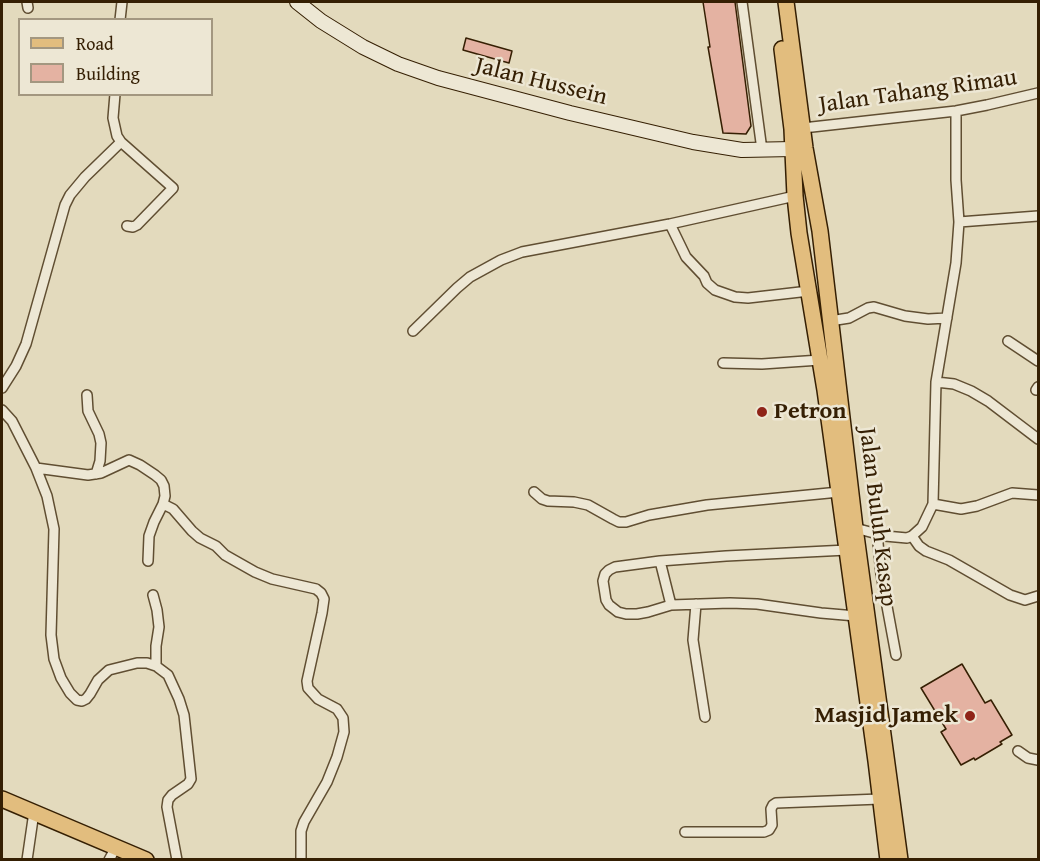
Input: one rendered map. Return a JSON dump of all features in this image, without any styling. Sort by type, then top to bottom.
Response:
[{"type":"main road","name":"Jalan Hussein","points":[[297,2],[345,37],[377,55],[415,71],[666,136],[742,150],[794,149]]},
{"type":"main road","name":"Jalan Buluh Kasap","points":[[776,2],[794,149],[795,196],[839,492],[888,860]]},
{"type":"main road","name":"Jalan Buluh Kasap","points":[[786,2],[820,231],[855,528],[900,860]]},
{"type":"main road","points":[[800,233],[820,231]]},
{"type":"main road","points":[[2,799],[34,812],[113,853],[146,860]]},
{"type":"street","points":[[120,18],[122,2]]},
{"type":"street","points":[[742,2],[762,150]]},
{"type":"street","name":"Jalan Tahang Rimau","points":[[803,128],[956,111],[1038,93]]},
{"type":"street","points":[[115,96],[113,117],[117,136],[173,188],[137,225],[127,226]]},
{"type":"street","points":[[855,528],[898,538],[912,536],[922,527],[933,504],[936,382],[957,263],[959,222],[956,180],[956,111]]},
{"type":"street","points":[[2,388],[26,344],[65,205],[76,187],[121,142]]},
{"type":"street","points":[[412,331],[464,282],[501,260],[522,252],[670,224],[795,196]]},
{"type":"street","points":[[959,222],[1038,216]]},
{"type":"street","points":[[670,224],[686,257],[715,290],[735,297],[748,298],[809,291]]},
{"type":"street","points":[[830,321],[849,318],[874,307],[905,316],[928,319],[947,318]]},
{"type":"street","points":[[1008,341],[1038,362]]},
{"type":"street","points":[[723,363],[762,364],[820,360]]},
{"type":"street","points":[[936,382],[954,384],[971,391],[1038,439]]},
{"type":"street","points":[[87,395],[88,411],[101,443],[102,453],[96,474]]},
{"type":"street","points":[[2,410],[12,421],[36,468],[47,496],[54,529],[51,635],[54,659],[70,693],[74,698],[86,699],[98,680],[109,670],[137,663],[147,663],[156,666],[168,675],[179,699],[184,715],[191,779],[168,800],[167,807],[177,860]]},
{"type":"street","points":[[36,468],[88,475],[96,474],[129,460],[161,480],[165,492],[163,504],[149,536],[148,561]]},
{"type":"street","points":[[534,492],[548,501],[588,505],[619,522],[626,522],[650,515],[707,505],[839,492]]},
{"type":"street","points":[[933,504],[962,509],[977,507],[1012,493],[1038,495]]},
{"type":"street","points":[[163,504],[174,509],[200,538],[213,543],[232,560],[272,579],[316,589],[324,599],[307,681],[308,688],[318,699],[337,709],[343,718],[344,732],[327,782],[304,822],[301,831],[301,860]]},
{"type":"street","points":[[877,533],[881,574],[896,655]]},
{"type":"street","points":[[912,536],[926,551],[967,569],[1010,595],[1026,600],[1038,596]]},
{"type":"street","points":[[847,550],[660,561],[615,567],[609,570],[603,581],[609,605],[618,612],[626,614],[648,612],[671,605],[730,603],[758,604],[856,616]]},
{"type":"street","points":[[660,561],[671,605]]},
{"type":"street","points":[[153,595],[159,627],[156,666]]},
{"type":"street","points":[[696,604],[693,640],[705,717]]},
{"type":"street","points":[[1018,751],[1028,758],[1038,760]]},
{"type":"street","points":[[685,832],[764,832],[772,825],[771,809],[776,803],[880,799]]},
{"type":"street","points":[[27,860],[34,812]]},
{"type":"building","points":[[703,2],[735,2],[751,126],[746,134],[723,133],[708,47],[710,47]]},
{"type":"building","points":[[466,38],[512,51],[509,63],[463,50]]},
{"type":"building","name":"Masjid Jamek","points":[[962,664],[985,703],[991,700],[1012,735],[1000,742],[1002,744],[975,760],[974,758],[961,765],[941,732],[946,729],[921,688]]},
{"type":"place","name":"Petron","points":[[762,412]]},
{"type":"place","name":"Masjid Jamek","points":[[970,716]]}]
